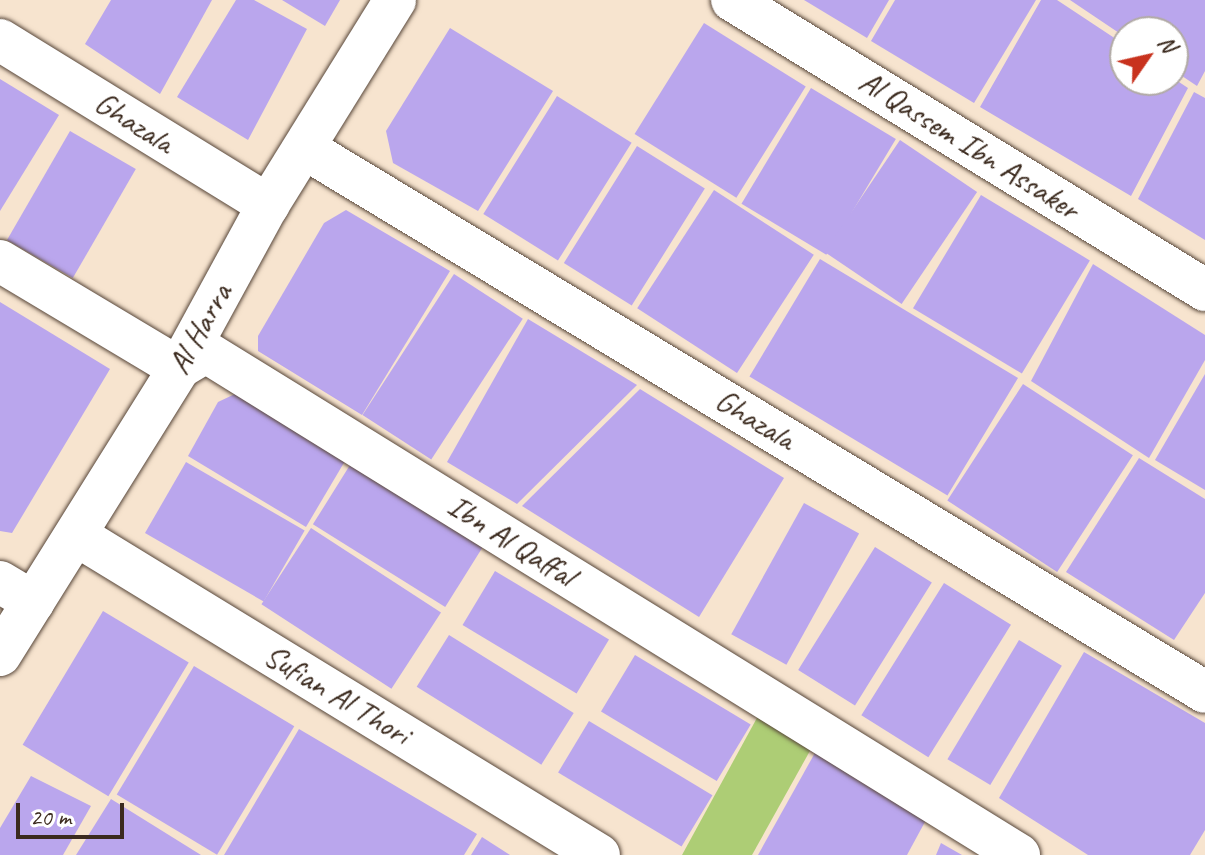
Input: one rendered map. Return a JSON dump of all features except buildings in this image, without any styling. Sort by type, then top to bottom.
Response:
[{"type":"street","name":"Al Harra","points":[[0,655],[17,592],[76,535],[179,368],[268,205],[395,0]]},
{"type":"street","name":"Al Qassem Ibn Assaker","points":[[732,0],[1205,290]]},
{"type":"street","name":"Ghazala","points":[[0,40],[268,205]]},
{"type":"street","name":"Ghazala","points":[[304,148],[1205,692]]},
{"type":"street","points":[[0,261],[179,368]]},
{"type":"street","name":"Ibn Al Qaffal","points":[[179,368],[206,352],[1019,855]]},
{"type":"street","name":"Sufian Al Thori","points":[[76,535],[599,855]]},
{"type":"green space","points":[[758,716],[811,749],[752,855],[682,855]]}]
